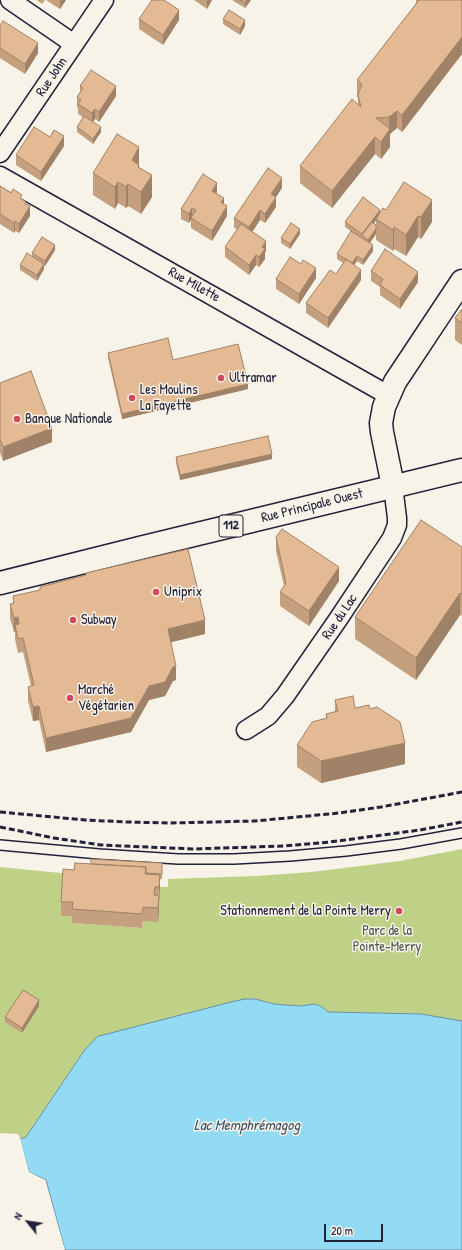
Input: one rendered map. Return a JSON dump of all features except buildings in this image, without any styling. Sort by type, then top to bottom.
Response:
[{"type":"main road","points":[[393,486],[383,441],[382,428],[384,407],[388,395],[404,367],[462,281]]},
{"type":"main road","name":"Rue Principale Ouest","points":[[0,583],[462,470]]},
{"type":"street","points":[[10,0],[74,44]]},
{"type":"street","name":"Rue John","points":[[0,153],[104,0]]},
{"type":"street","name":"Rue Milette","points":[[0,176],[388,395]]},
{"type":"street","name":"Rue du Lac","points":[[246,730],[268,716],[285,696],[336,623],[392,538],[397,525],[393,486]]},
{"type":"lane","points":[[0,845],[98,854],[178,859],[234,859],[346,851],[401,844],[462,833]]},
{"type":"green space","name":"Parc de la Pointe-Merry","points":[[462,849],[462,1021],[421,1014],[328,1012],[315,1004],[301,1006],[285,1005],[255,999],[235,1001],[84,1051],[26,1137],[20,1139],[18,1134],[0,1133],[0,867],[81,875],[73,923],[142,928],[143,921],[155,901],[159,901],[160,887],[168,887],[168,879],[256,876],[312,872],[400,861]]},
{"type":"water","name":"Lac Memphrémagog","points":[[245,999],[255,999],[285,1005],[301,1006],[315,1004],[328,1012],[421,1014],[462,1021],[462,1250],[65,1250],[46,1180],[29,1172],[20,1139],[26,1137],[84,1051],[98,1036]]},
{"type":"pier","points":[[20,1137],[29,1172],[45,1180],[65,1250],[62,1250],[44,1181],[28,1173],[18,1139]]},
{"type":"railway","points":[[0,812],[85,820],[127,822],[170,823],[255,821],[339,813],[462,792]]},
{"type":"railway","points":[[0,827],[54,838],[101,845],[193,849],[284,846],[330,842],[420,830],[462,822]]},
{"type":"place","name":"Ultramar","points":[[221,378]]},
{"type":"place","name":"Les Moulins La Fayette","points":[[132,398]]},
{"type":"place","name":"Banque Nationale","points":[[17,419]]},
{"type":"place","name":"Uniprix","points":[[156,592]]},
{"type":"place","name":"Subway","points":[[73,620]]},
{"type":"place","name":"Marché Végétarien","points":[[70,698]]},
{"type":"place","name":"Stationnement de la Pointe Merry","points":[[399,911]]}]
